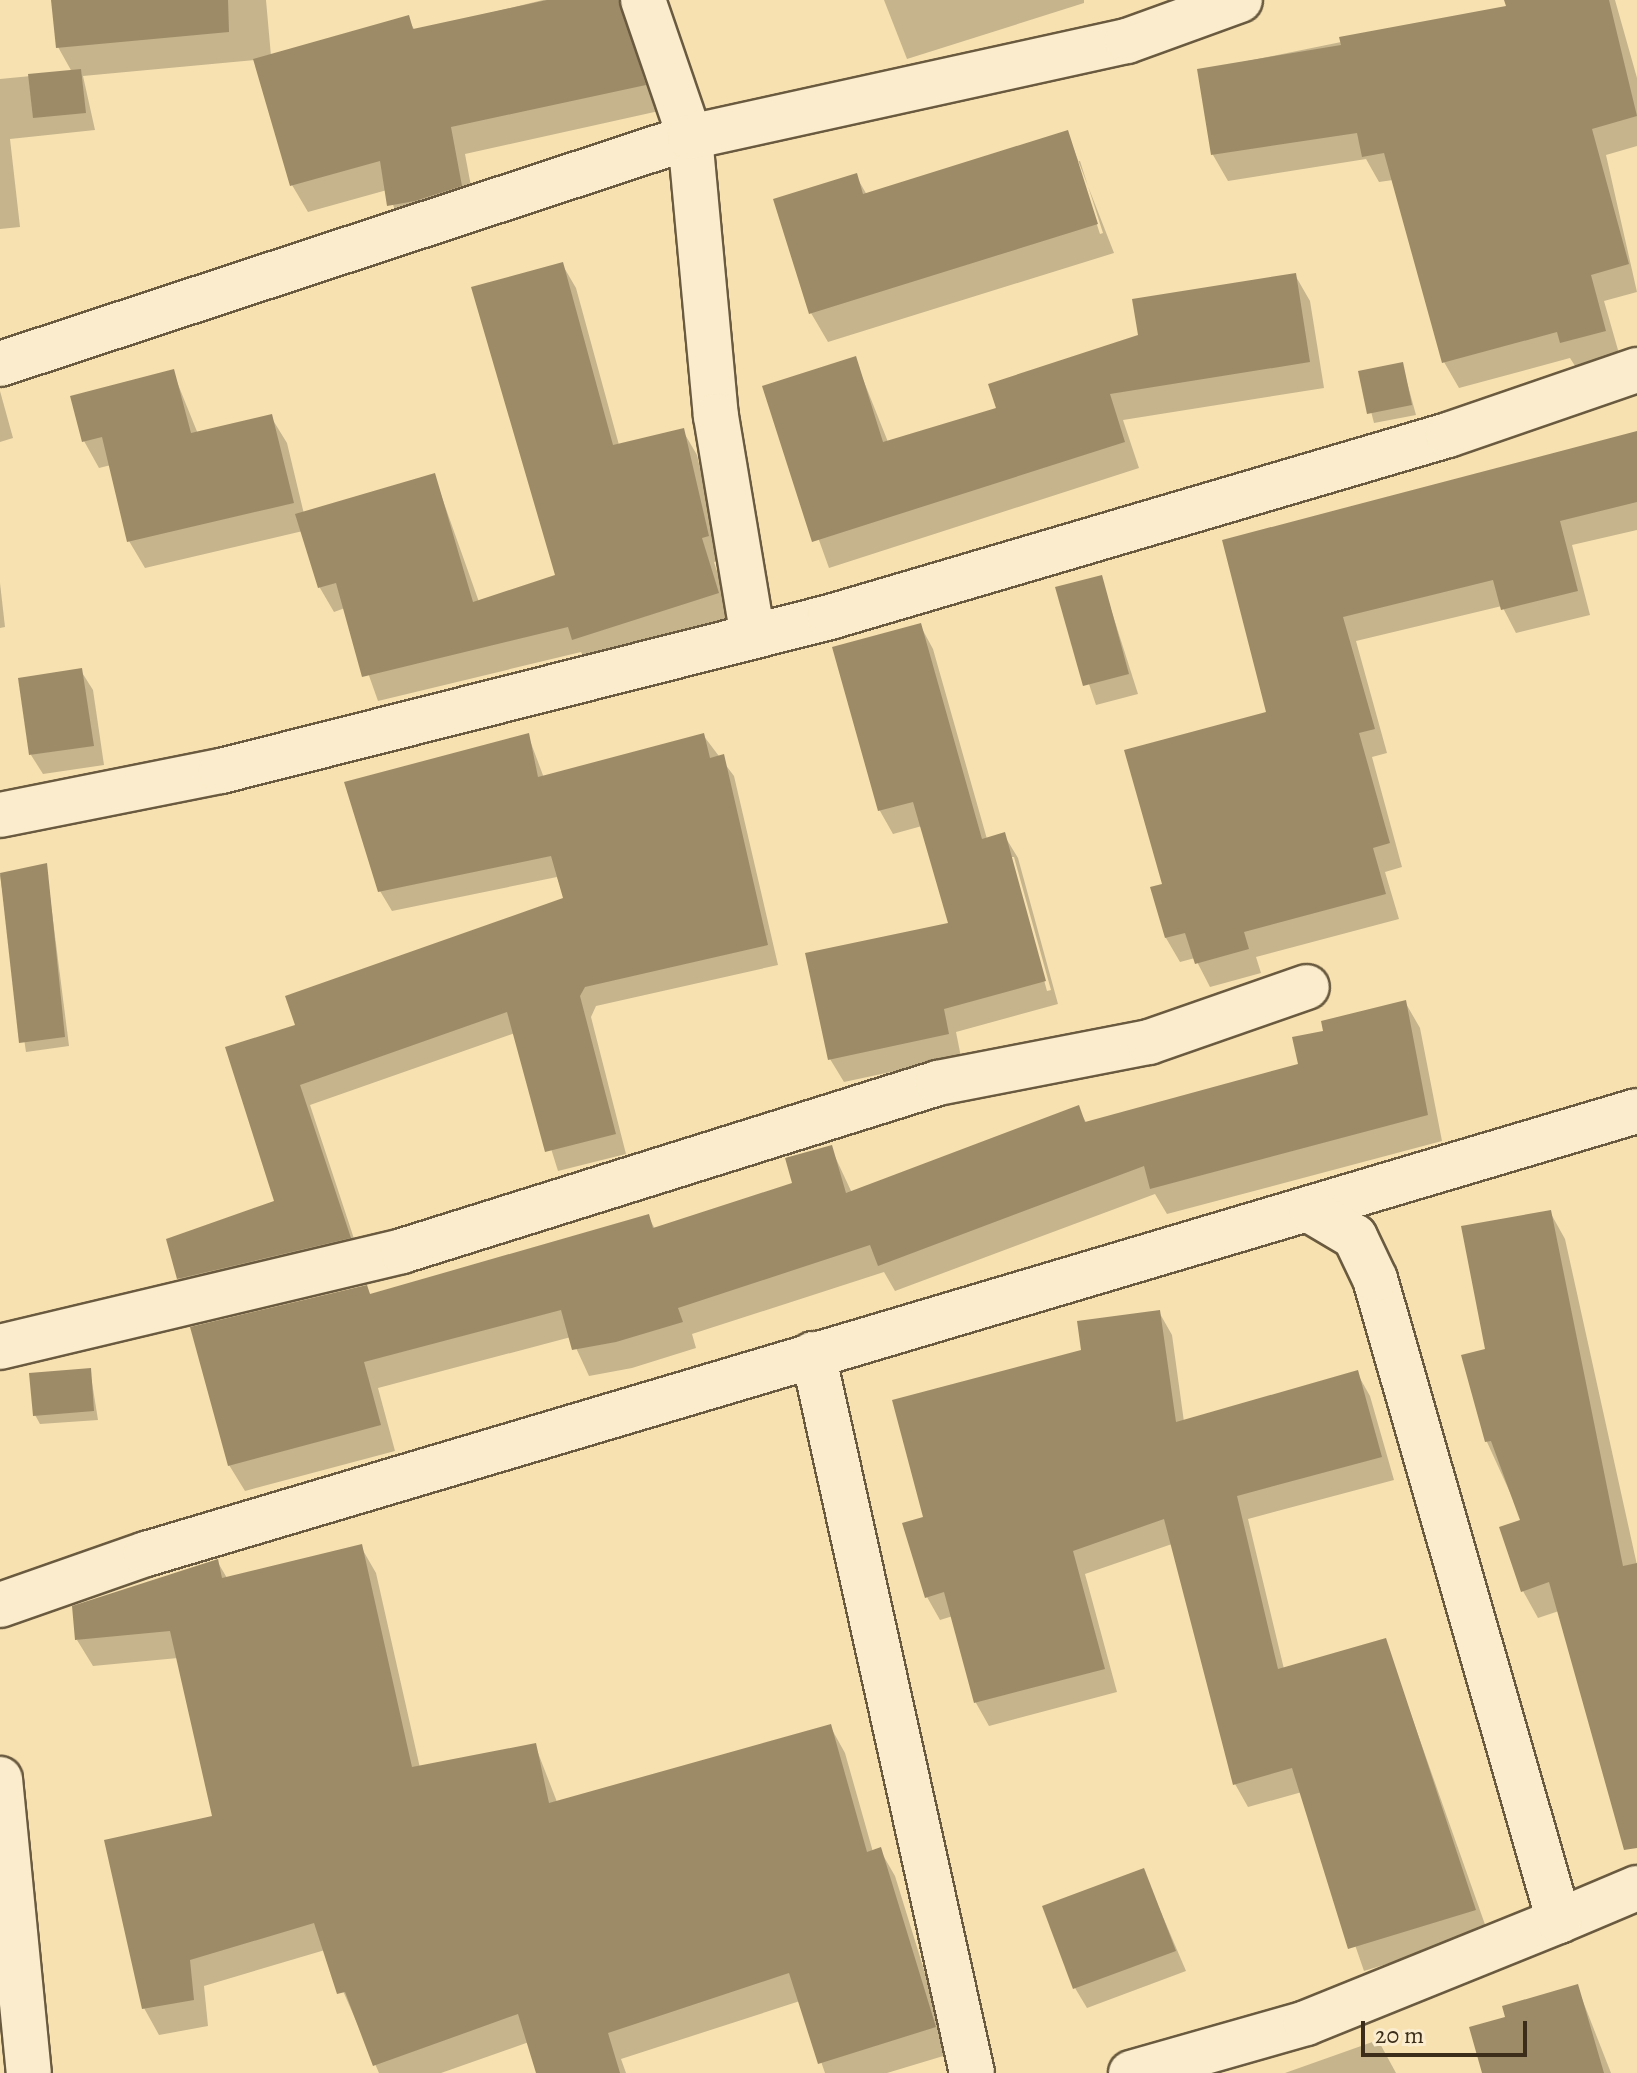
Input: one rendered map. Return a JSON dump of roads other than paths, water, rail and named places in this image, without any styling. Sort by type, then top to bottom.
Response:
[{"type":"street","points":[[643,0],[690,137],[716,416],[753,636]]},
{"type":"street","points":[[0,364],[690,137],[1127,41],[1240,0]]},
{"type":"street","points":[[0,815],[221,771],[753,636],[1448,435],[1637,370]]},
{"type":"street","points":[[0,1347],[402,1251],[938,1083],[1149,1042],[1307,987]]},
{"type":"street","points":[[0,1605],[813,1354],[1311,1211],[1637,1111]]},
{"type":"street","points":[[1311,1211],[1355,1237],[1375,1279],[1559,1921]]},
{"type":"street","points":[[813,1354],[972,2073]]},
{"type":"street","points":[[0,1779],[29,2073]]},
{"type":"street","points":[[1131,2073],[1306,2023],[1637,1888]]}]
